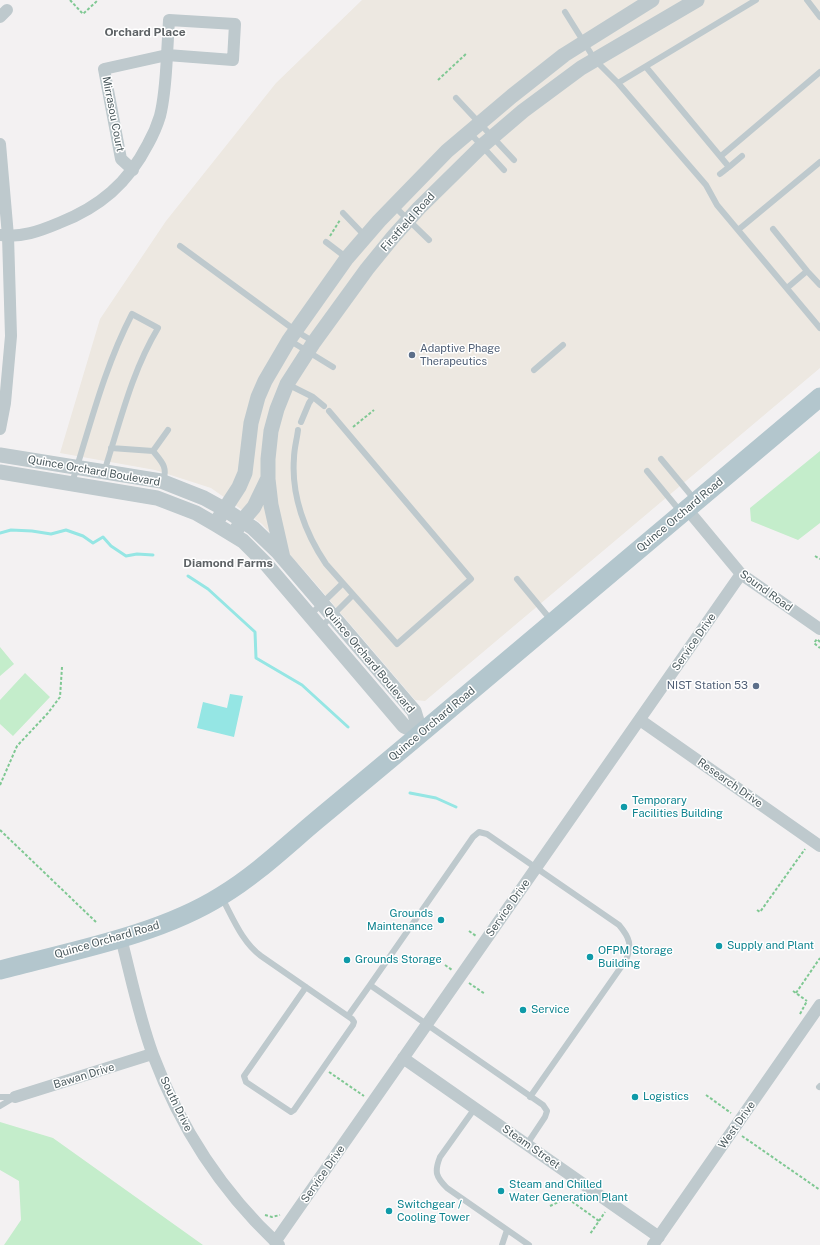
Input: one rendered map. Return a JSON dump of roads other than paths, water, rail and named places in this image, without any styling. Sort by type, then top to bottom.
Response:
[{"type":"main road","name":"Quince Orchard Road","points":[[0,970],[121,938],[159,926],[221,896],[256,871],[421,734],[552,621],[820,398]]},
{"type":"street","name":"Firstfield Road","points":[[215,524],[239,487],[245,472],[251,423],[258,397],[271,371],[293,335],[346,258],[365,236],[447,151],[474,128],[564,54],[652,0]]},
{"type":"street","name":"Firstfield Road","points":[[233,535],[254,507],[268,478],[268,459],[271,431],[277,409],[287,384],[310,346],[367,269],[408,220],[487,141],[566,79],[595,60],[697,0]]},
{"type":"street","points":[[4,235],[36,232],[77,216],[102,200],[120,185],[133,170],[153,134],[160,116],[165,88],[169,20],[235,24],[233,60],[167,55]]},
{"type":"street","name":"Mirrasou Court","points":[[133,170],[121,159],[104,69],[167,55]]},
{"type":"street","points":[[0,144],[4,235],[11,336],[0,429]]},
{"type":"street","name":"Quince Orchard Boulevard","points":[[0,454],[163,482],[204,498],[253,528],[284,559],[414,711],[421,734]]},
{"type":"street","name":"Quince Orchard Boulevard","points":[[0,472],[157,498],[196,513],[243,541],[266,564],[404,726],[421,734]]},
{"type":"street","points":[[268,478],[272,511],[284,559]]},
{"type":"street","name":"Sound Road","points":[[689,508],[741,574],[820,629]]},
{"type":"street","name":"Service Drive","points":[[277,1243],[403,1058],[741,574]]},
{"type":"street","name":"Research Drive","points":[[640,720],[816,843]]},
{"type":"street","name":"South Drive","points":[[121,938],[152,1054],[168,1093],[188,1131],[210,1165],[234,1198],[277,1243]]},
{"type":"street","name":"West Drive","points":[[656,1241],[815,1004]]},
{"type":"street","name":"Bawan Drive","points":[[15,1098],[152,1054]]},
{"type":"street","name":"Steam Street","points":[[403,1058],[527,1144],[656,1241]]},
{"type":"lane","points":[[618,84],[756,0]]},
{"type":"lane","points":[[806,0],[820,17]]},
{"type":"lane","points":[[565,12],[595,60],[618,84],[706,185],[717,205],[820,328]]},
{"type":"lane","points":[[646,66],[729,167]]},
{"type":"lane","points":[[721,156],[820,72]]},
{"type":"lane","points":[[456,98],[474,128],[487,141],[514,160]]},
{"type":"lane","points":[[474,128],[487,141],[504,170]]},
{"type":"lane","points":[[720,174],[742,156]]},
{"type":"lane","points":[[738,230],[820,162]]},
{"type":"lane","points":[[394,206],[429,240]]},
{"type":"lane","points":[[343,213],[365,236]]},
{"type":"lane","points":[[774,229],[820,285]]},
{"type":"lane","points":[[326,242],[346,258]]},
{"type":"lane","points":[[180,246],[293,335],[310,346],[333,367]]},
{"type":"lane","points":[[787,288],[807,271]]},
{"type":"lane","points":[[72,484],[95,403],[123,331],[132,314],[158,328],[147,347],[135,374],[121,412],[104,472]]},
{"type":"lane","points":[[293,335],[310,346]]},
{"type":"lane","points":[[534,370],[563,345]]},
{"type":"lane","points":[[287,384],[313,397],[324,406]]},
{"type":"lane","points":[[301,422],[313,397]]},
{"type":"lane","points":[[298,430],[294,458],[297,499],[303,520],[317,551],[326,564],[397,644],[471,579],[329,411]]},
{"type":"lane","points":[[153,451],[168,430]]},
{"type":"lane","points":[[111,448],[153,451],[164,464],[165,475],[163,482]]},
{"type":"lane","points":[[661,459],[689,508]]},
{"type":"lane","points":[[647,471],[689,508]]},
{"type":"lane","points":[[518,580],[552,621]]},
{"type":"lane","points":[[309,616],[343,583]]},
{"type":"lane","points":[[320,628],[353,595]]},
{"type":"lane","points":[[348,1016],[476,834],[479,832],[488,834],[619,926],[625,932],[630,942],[630,951],[626,960],[530,1097]]},
{"type":"lane","points":[[221,896],[250,947],[354,1020],[354,1023],[324,1068],[294,1110],[291,1112],[246,1082],[244,1078],[245,1074],[306,987]]},
{"type":"lane","points":[[370,985],[543,1106],[547,1111],[547,1114],[527,1144]]},
{"type":"lane","points":[[0,1097],[15,1098]]},
{"type":"lane","points":[[0,1106],[15,1098]]},
{"type":"lane","points":[[475,1108],[440,1157],[436,1174],[447,1188],[528,1245]]},
{"type":"lane","points":[[502,1245],[507,1230]]},
{"type":"water","points":[[230,694],[243,696],[234,737],[197,728],[203,702],[227,708]]},
{"type":"waterway","points":[[0,533],[11,530],[51,534],[66,530],[83,536],[93,543],[103,537],[111,546],[126,556],[137,554],[153,555]]},
{"type":"waterway","points":[[188,576],[208,589],[255,632],[256,658],[302,685],[348,727]]},
{"type":"waterway","points":[[410,793],[436,798],[456,807]]},
{"type":"place","name":"Adaptive Phage Therapeutics","points":[[412,355]]},
{"type":"place","name":"NIST Station 53","points":[[756,686]]},
{"type":"place","name":"Temporary Facilities Building","points":[[624,807]]},
{"type":"place","name":"Grounds Maintenance","points":[[441,920]]},
{"type":"place","name":"Supply and Plant","points":[[719,946]]},
{"type":"place","name":"OFPM Storage Building","points":[[590,957]]},
{"type":"place","name":"Grounds Storage","points":[[347,960]]},
{"type":"place","name":"Service","points":[[523,1010]]},
{"type":"place","name":"Logistics","points":[[635,1097]]},
{"type":"place","name":"Steam and Chilled Water Generation Plant","points":[[501,1191]]},
{"type":"place","name":"Switchgear / Cooling Tower","points":[[389,1211]]},
{"type":"district","name":"Orchard Place","points":[[145,32]]},
{"type":"district","name":"Diamond Farms","points":[[228,563]]}]
